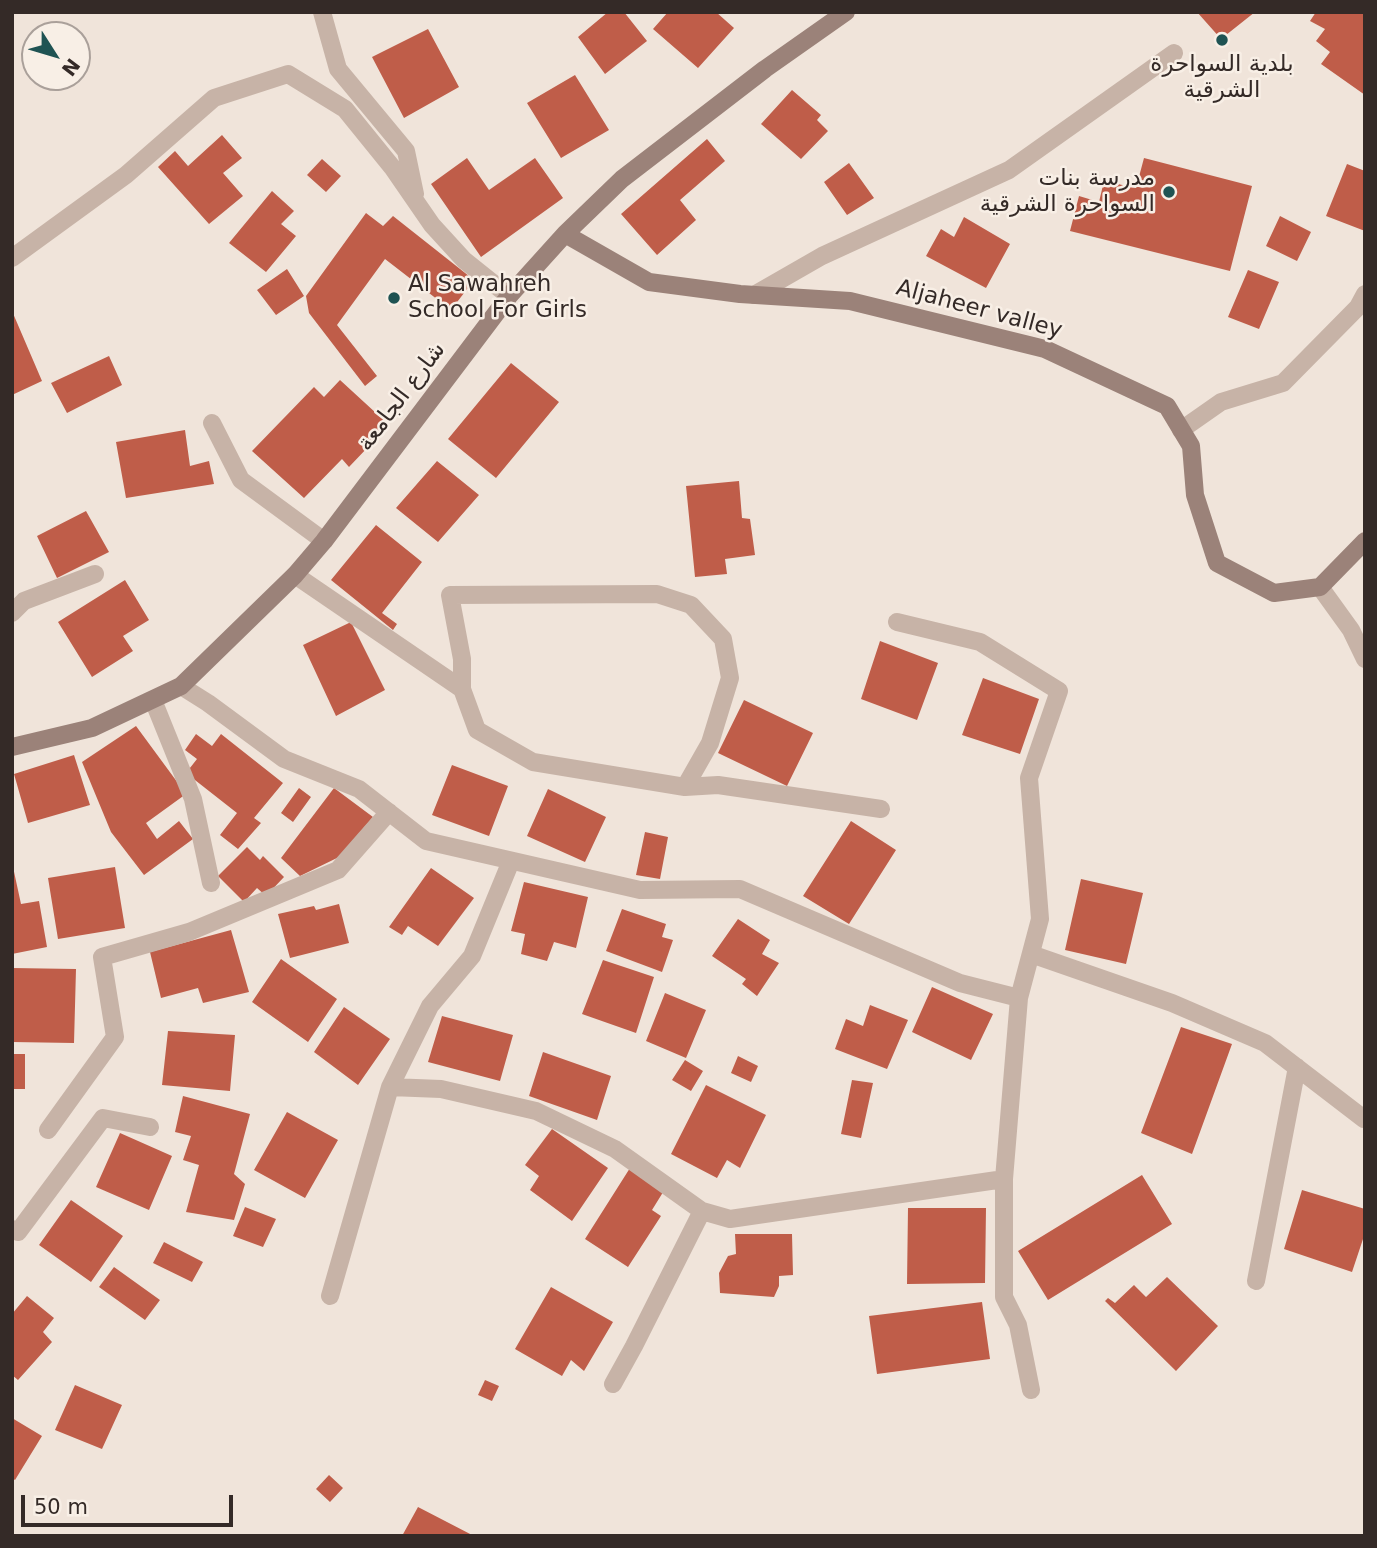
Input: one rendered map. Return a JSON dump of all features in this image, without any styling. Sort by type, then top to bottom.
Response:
[{"type":"main road","name":"شارع الجامعة","points":[[12,747],[92,728],[181,686],[295,575],[324,541],[509,296],[565,234],[622,179],[765,69],[846,12]]},
{"type":"main road","name":"Aljaheer valley","points":[[565,234],[649,282],[754,295],[850,300],[1045,349],[1167,406],[1191,446],[1195,495],[1217,563],[1274,593],[1320,587]]},
{"type":"main road","points":[[1320,587],[1365,541]]},
{"type":"street","points":[[322,12],[338,69],[406,151],[416,201]]},
{"type":"street","points":[[754,295],[822,256],[1009,170],[1174,53]]},
{"type":"street","points":[[12,258],[126,175],[214,98],[288,74],[345,109],[392,167],[432,225],[464,260],[509,296]]},
{"type":"street","points":[[1181,430],[1221,402],[1283,383],[1358,307],[1365,295]]},
{"type":"street","points":[[212,423],[241,480],[324,541]]},
{"type":"street","points":[[12,613],[24,601],[95,574]]},
{"type":"street","points":[[295,575],[462,689]]},
{"type":"street","points":[[1320,587],[1351,630],[1365,659]]},
{"type":"street","points":[[685,787],[710,743],[730,678],[723,639],[691,604],[657,594],[450,595],[462,659],[462,689],[477,730],[533,762],[685,787],[718,785],[881,809]]},
{"type":"street","points":[[897,622],[981,642],[1059,691],[1029,778],[1040,919],[1019,998],[1004,1180],[1004,1297],[1018,1325],[1031,1390]]},
{"type":"street","points":[[181,686],[284,759],[359,789],[426,841],[640,890],[740,889],[960,983],[1019,998]]},
{"type":"street","points":[[153,700],[192,799],[211,883]]},
{"type":"street","points":[[48,1130],[115,1037],[102,957],[189,932],[338,870],[389,812]]},
{"type":"street","points":[[330,1296],[390,1087],[430,1006],[472,956],[511,861]]},
{"type":"street","points":[[1031,954],[1172,1003],[1265,1042],[1364,1119]]},
{"type":"street","points":[[1255,1281],[1297,1067]]},
{"type":"street","points":[[390,1087],[441,1089],[536,1111],[615,1149],[702,1211],[730,1219],[1004,1180]]},
{"type":"street","points":[[12,1229],[18,1232],[103,1118],[150,1127]]},
{"type":"street","points":[[613,1384],[702,1211]]},
{"type":"building","points":[[608,12],[624,12],[647,41],[605,74],[578,37]]},
{"type":"building","points":[[668,12],[716,12],[734,28],[698,68],[653,29]]},
{"type":"building","points":[[1197,12],[1255,12],[1221,39]]},
{"type":"building","points":[[1316,12],[1365,12],[1365,95],[1321,64],[1330,52],[1316,41],[1325,29],[1310,21]]},
{"type":"building","points":[[428,29],[459,87],[404,118],[372,57]]},
{"type":"building","points":[[575,75],[609,130],[561,158],[527,103]]},
{"type":"building","points":[[792,90],[821,115],[817,120],[828,131],[801,159],[761,124]]},
{"type":"building","points":[[222,135],[242,158],[223,173],[243,196],[209,224],[158,167],[175,151],[188,166]]},
{"type":"building","points":[[707,139],[725,161],[680,200],[696,220],[657,255],[621,214]]},
{"type":"building","points":[[467,158],[489,190],[535,158],[563,198],[481,257],[431,184]]},
{"type":"building","points":[[1144,158],[1252,186],[1230,271],[1070,231],[1079,196],[1099,202],[1104,181],[1136,188]]},
{"type":"building","points":[[322,159],[341,176],[326,192],[307,175]]},
{"type":"building","points":[[849,163],[874,198],[847,215],[824,182]]},
{"type":"building","points":[[1347,164],[1365,171],[1365,231],[1326,216]]},
{"type":"building","points":[[272,191],[294,211],[281,224],[296,236],[266,272],[229,243]]},
{"type":"building","points":[[366,213],[383,226],[393,216],[474,280],[451,310],[385,259],[337,325],[377,376],[365,386],[309,313],[306,296]]},
{"type":"building","points":[[1280,216],[1311,232],[1297,261],[1266,246]]},
{"type":"building","points":[[964,217],[1010,244],[986,288],[926,256],[941,229],[954,237]]},
{"type":"building","points":[[287,269],[304,296],[276,315],[257,290]]},
{"type":"building","points":[[1248,270],[1279,282],[1259,329],[1228,317]]},
{"type":"building","points":[[12,311],[42,381],[12,395]]},
{"type":"building","points":[[109,356],[122,385],[67,413],[51,383]]},
{"type":"building","points":[[511,363],[559,402],[496,478],[448,439]]},
{"type":"building","points":[[340,380],[389,425],[349,467],[342,459],[304,498],[252,451],[314,387],[324,397]]},
{"type":"building","points":[[185,430],[190,466],[209,461],[214,484],[126,498],[116,442]]},
{"type":"building","points":[[437,461],[479,495],[438,542],[396,508]]},
{"type":"building","points":[[739,481],[742,518],[750,519],[755,555],[725,559],[727,574],[695,577],[686,486]]},
{"type":"building","points":[[86,511],[109,552],[57,578],[37,536]]},
{"type":"building","points":[[376,525],[422,562],[382,613],[397,624],[393,630],[331,580]]},
{"type":"building","points":[[125,580],[149,620],[123,636],[133,651],[92,677],[58,622]]},
{"type":"building","points":[[351,622],[385,690],[336,716],[303,645]]},
{"type":"building","points":[[880,641],[938,663],[917,720],[861,699]]},
{"type":"building","points":[[983,678],[1039,699],[1020,754],[962,735]]},
{"type":"building","points":[[744,700],[813,733],[787,786],[718,753]]},
{"type":"building","points":[[136,726],[186,794],[146,823],[157,839],[179,821],[193,839],[144,875],[111,832],[82,762]]},
{"type":"building","points":[[196,734],[212,746],[221,734],[283,783],[254,818],[261,823],[238,849],[220,835],[237,813],[186,773],[197,759],[185,750]]},
{"type":"building","points":[[74,755],[90,805],[28,823],[14,774]]},
{"type":"building","points":[[452,765],[508,786],[489,836],[432,815]]},
{"type":"building","points":[[299,788],[311,797],[293,822],[281,813]]},
{"type":"building","points":[[334,788],[373,817],[339,857],[300,876],[281,858]]},
{"type":"building","points":[[548,789],[606,817],[585,862],[527,836]]},
{"type":"building","points":[[851,821],[896,850],[849,924],[803,896]]},
{"type":"building","points":[[645,832],[668,837],[660,879],[636,875]]},
{"type":"building","points":[[247,847],[260,860],[263,856],[284,877],[266,896],[257,888],[244,902],[218,876]]},
{"type":"building","points":[[12,867],[21,904],[39,901],[47,947],[12,954]]},
{"type":"building","points":[[115,867],[125,928],[58,939],[48,878]]},
{"type":"building","points":[[431,868],[474,898],[438,946],[408,926],[402,935],[389,927]]},
{"type":"building","points":[[1081,879],[1143,893],[1126,964],[1065,950]]},
{"type":"building","points":[[524,882],[588,897],[576,948],[554,942],[547,961],[521,954],[525,934],[511,931]]},
{"type":"building","points":[[339,904],[349,943],[290,958],[278,914],[314,906],[316,910]]},
{"type":"building","points":[[622,909],[666,924],[662,937],[673,940],[662,972],[606,951]]},
{"type":"building","points":[[738,919],[770,940],[762,954],[779,963],[757,996],[742,984],[746,979],[712,956]]},
{"type":"building","points":[[231,930],[249,992],[203,1003],[198,988],[161,998],[150,952]]},
{"type":"building","points":[[281,959],[337,999],[308,1042],[252,1002]]},
{"type":"building","points":[[603,960],[654,977],[636,1033],[582,1014]]},
{"type":"building","points":[[12,968],[76,969],[74,1043],[12,1042]]},
{"type":"building","points":[[932,987],[993,1014],[971,1060],[912,1032]]},
{"type":"building","points":[[665,993],[706,1010],[686,1058],[646,1041]]},
{"type":"building","points":[[870,1005],[908,1020],[887,1069],[835,1049],[846,1019],[863,1026]]},
{"type":"building","points":[[344,1007],[390,1039],[358,1085],[314,1052]]},
{"type":"building","points":[[442,1016],[513,1035],[500,1081],[428,1062]]},
{"type":"building","points":[[1181,1027],[1232,1044],[1192,1154],[1141,1133]]},
{"type":"building","points":[[168,1031],[235,1035],[230,1091],[162,1085]]},
{"type":"building","points":[[543,1052],[611,1076],[597,1120],[529,1096]]},
{"type":"building","points":[[12,1054],[25,1054],[25,1089],[12,1089]]},
{"type":"building","points":[[738,1056],[758,1066],[751,1082],[731,1073]]},
{"type":"building","points":[[685,1060],[703,1071],[691,1091],[672,1080]]},
{"type":"building","points":[[852,1080],[873,1083],[861,1138],[841,1134]]},
{"type":"building","points":[[706,1085],[766,1115],[740,1168],[727,1160],[717,1178],[671,1154]]},
{"type":"building","points":[[183,1096],[250,1114],[234,1174],[245,1184],[234,1220],[186,1212],[199,1165],[183,1160],[191,1136],[175,1132]]},
{"type":"building","points":[[287,1112],[338,1140],[305,1198],[254,1170]]},
{"type":"building","points":[[552,1129],[608,1168],[572,1221],[530,1190],[539,1176],[525,1165]]},
{"type":"building","points":[[120,1133],[172,1156],[149,1210],[96,1187]]},
{"type":"building","points":[[630,1168],[665,1189],[652,1210],[661,1216],[628,1267],[585,1239]]},
{"type":"building","points":[[1142,1175],[1172,1224],[1048,1300],[1018,1251]]},
{"type":"building","points":[[1302,1190],[1365,1209],[1365,1233],[1352,1272],[1284,1249]]},
{"type":"building","points":[[71,1200],[123,1236],[91,1282],[39,1245]]},
{"type":"building","points":[[245,1207],[276,1219],[263,1247],[233,1236]]},
{"type":"building","points":[[908,1208],[986,1208],[985,1283],[907,1284]]},
{"type":"building","points":[[735,1234],[792,1234],[793,1275],[779,1276],[779,1286],[774,1297],[720,1293],[719,1273],[728,1256],[736,1254]]},
{"type":"building","points":[[164,1242],[203,1262],[192,1282],[153,1263]]},
{"type":"building","points":[[114,1267],[160,1300],[145,1320],[99,1287]]},
{"type":"building","points":[[1167,1277],[1218,1326],[1176,1371],[1105,1301],[1108,1298],[1115,1303],[1134,1285],[1146,1297]]},
{"type":"building","points":[[551,1287],[613,1322],[584,1371],[571,1360],[562,1376],[515,1349]]},
{"type":"building","points":[[27,1296],[54,1318],[43,1332],[52,1342],[18,1380],[12,1375],[12,1314]]},
{"type":"building","points":[[982,1302],[990,1359],[877,1374],[869,1316]]},
{"type":"building","points":[[485,1380],[499,1386],[492,1401],[478,1395]]},
{"type":"building","points":[[75,1385],[122,1405],[102,1449],[55,1430]]},
{"type":"building","points":[[12,1418],[42,1436],[15,1480],[12,1478]]},
{"type":"building","points":[[329,1475],[343,1488],[330,1502],[316,1489]]},
{"type":"building","points":[[418,1507],[474,1536],[402,1536]]},
{"type":"place","name":"بلدية السواحرة الشرقية","points":[[1222,40]]},
{"type":"place","name":"مدرسة بنات السواحرة الشرقية","points":[[1169,192]]},
{"type":"place","name":"Al Sawahreh School For Girls","points":[[394,298]]}]
